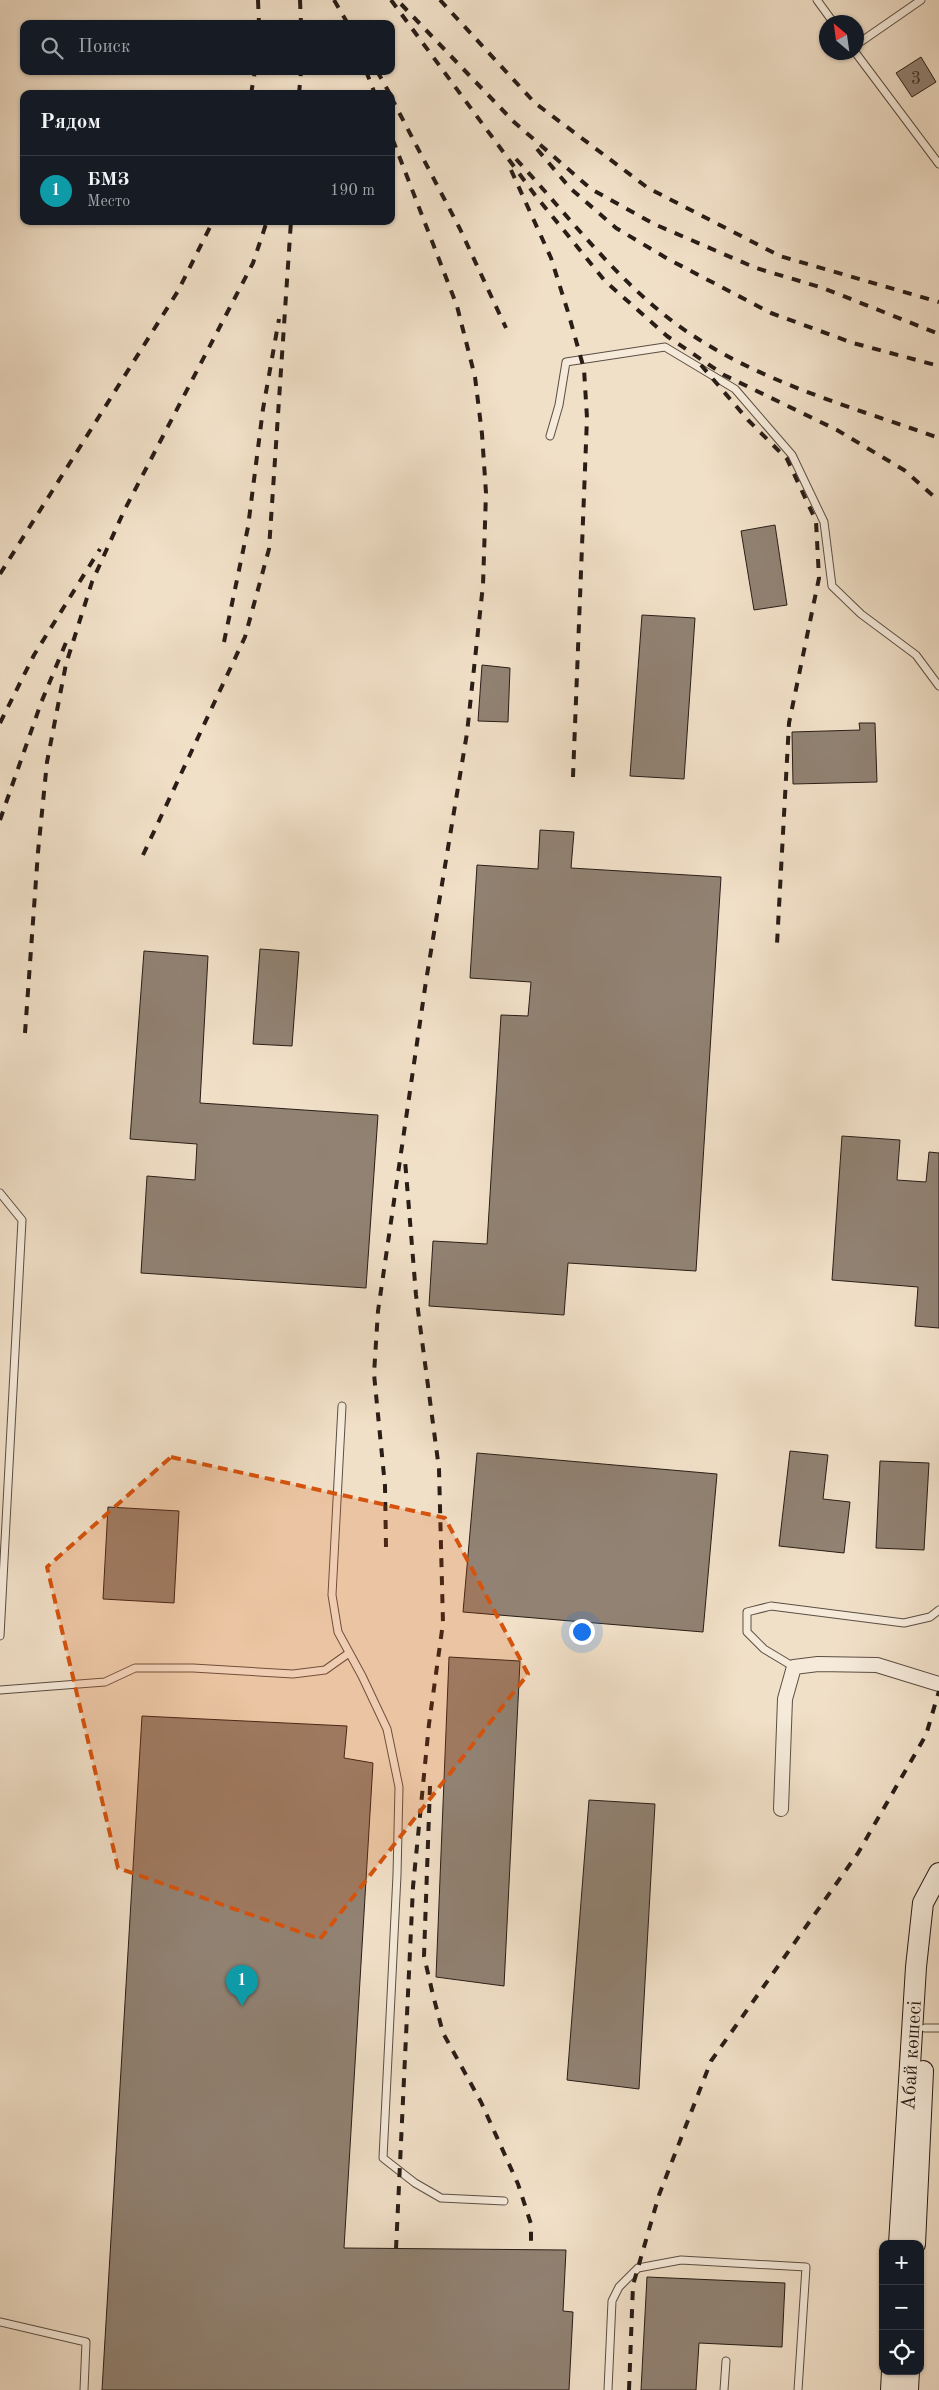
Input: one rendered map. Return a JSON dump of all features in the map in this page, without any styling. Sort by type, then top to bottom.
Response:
[{"type":"street","points":[[782,1809],[785,1699],[794,1667],[818,1664],[876,1665],[939,1684]]},
{"type":"street","name":"Абай көшесі","points":[[899,2240],[916,1967],[923,1903],[939,1873]]},
{"type":"street","name":"Абай көшесі","points":[[915,2240],[932,2028],[929,1938],[939,1900]]},
{"type":"street","points":[[891,2390],[892,2375]]},
{"type":"street","points":[[908,2390],[909,2375]]},
{"type":"lane","points":[[817,0],[828,15]]},
{"type":"lane","points":[[864,39],[921,0]]},
{"type":"lane","points":[[861,60],[939,164]]},
{"type":"lane","points":[[550,436],[559,405],[566,362],[665,347],[735,389],[792,455],[824,522],[832,586],[861,614],[916,655],[939,686]]},
{"type":"lane","points":[[0,1194],[22,1220],[0,1636]]},
{"type":"lane","points":[[342,1406],[332,1595],[338,1632],[387,1729],[399,1787],[397,1875],[383,2158],[415,2183],[442,2198],[504,2201]]},
{"type":"lane","points":[[794,1667],[764,1649],[747,1632],[747,1612],[771,1606],[904,1623],[930,1617],[939,1610]]},
{"type":"lane","points":[[0,1690],[105,1682],[135,1668],[193,1668],[293,1674],[325,1670],[349,1653]]},
{"type":"lane","points":[[608,2390],[612,2301],[619,2288],[638,2268],[681,2260],[806,2267],[798,2390]]},
{"type":"lane","points":[[0,2322],[86,2342],[84,2390]]},
{"type":"lane","points":[[724,2390],[726,2361]]},
{"type":"highlighted area","points":[[171,1457],[445,1518],[528,1674],[320,1939],[118,1868],[47,1567]]},
{"type":"building","points":[[921,57],[936,82],[912,97],[896,73]]},
{"type":"building","points":[[775,525],[787,605],[754,610],[741,531]]},
{"type":"building","points":[[642,615],[695,618],[684,779],[630,776]]},
{"type":"building","points":[[482,665],[510,668],[508,722],[478,721]]},
{"type":"building","points":[[859,723],[875,723],[877,782],[793,784],[792,732],[860,730]]},
{"type":"building","points":[[540,830],[574,832],[571,868],[721,877],[696,1271],[568,1263],[564,1315],[429,1306],[433,1241],[487,1244],[501,1015],[528,1016],[531,982],[470,978],[477,865],[538,869]]},
{"type":"building","points":[[260,949],[299,952],[292,1046],[253,1044]]},
{"type":"building","points":[[144,951],[208,956],[200,1103],[378,1115],[366,1288],[141,1273],[147,1176],[195,1180],[197,1144],[130,1139]]},
{"type":"building","points":[[842,1136],[900,1140],[897,1180],[926,1182],[929,1152],[939,1153],[939,1328],[915,1326],[918,1287],[832,1280]]},
{"type":"building","points":[[790,1451],[828,1455],[823,1499],[850,1502],[844,1553],[779,1546]]},
{"type":"building","points":[[477,1453],[717,1474],[703,1632],[463,1612]]},
{"type":"building","points":[[880,1461],[929,1463],[924,1550],[876,1548]]},
{"type":"building","points":[[108,1507],[179,1511],[174,1603],[103,1599]]},
{"type":"building","points":[[449,1657],[520,1661],[504,1986],[436,1977]]},
{"type":"building","points":[[142,1716],[347,1726],[344,1758],[373,1763],[344,2248],[566,2250],[563,2311],[573,2312],[569,2390],[102,2390]]},
{"type":"building","points":[[589,1800],[655,1804],[639,2089],[567,2080]]},
{"type":"building","points":[[647,2277],[785,2283],[782,2347],[699,2343],[696,2390],[641,2390]]},
{"type":"railway","points":[[258,0],[259,20]]},
{"type":"railway","points":[[300,0],[301,20]]},
{"type":"railway","points":[[334,0],[346,20]]},
{"type":"railway","points":[[391,0],[535,195],[605,281],[667,336],[724,375],[837,430],[904,470],[939,501]]},
{"type":"railway","points":[[440,0],[535,103],[648,188],[780,256],[939,302]]},
{"type":"railway","points":[[401,4],[514,122],[591,189],[654,224],[756,268],[823,288],[939,334]]},
{"type":"railway","points":[[252,90],[254,75]]},
{"type":"railway","points":[[299,90],[301,75]]},
{"type":"railway","points":[[368,75],[373,90]]},
{"type":"railway","points":[[379,75],[388,90]]},
{"type":"railway","points":[[395,105],[460,229],[506,328]]},
{"type":"railway","points":[[386,1547],[385,1486],[374,1374],[378,1311],[426,981],[467,733],[483,585],[486,493],[482,434],[475,377],[457,306],[395,145]]},
{"type":"railway","points":[[537,149],[570,188],[616,228],[668,259],[771,313],[853,343],[939,366]]},
{"type":"railway","points":[[516,159],[586,239],[623,277],[662,313],[693,336],[726,355],[795,387],[939,438]]},
{"type":"railway","points":[[511,170],[551,258],[584,369],[587,418],[573,777]]},
{"type":"railway","points":[[0,574],[178,291],[211,225]]},
{"type":"railway","points":[[25,1033],[38,852],[47,762],[66,664],[92,582],[124,511],[253,263],[266,225]]},
{"type":"railway","points":[[143,855],[245,637],[269,549],[291,225]]},
{"type":"railway","points":[[224,642],[248,527],[263,409],[279,319]]},
{"type":"railway","points":[[701,365],[748,420],[787,459],[816,521],[819,578],[789,723],[777,944]]},
{"type":"railway","points":[[0,723],[34,655],[100,549]]},
{"type":"railway","points":[[0,820],[41,703],[67,640]]},
{"type":"railway","points":[[396,2249],[413,1887],[429,1724],[443,1623],[439,1469],[416,1295],[405,1160]]},
{"type":"railway","points":[[629,2390],[633,2285],[659,2195],[711,2061],[858,1853],[926,1735],[939,1691]]},
{"type":"railway","points":[[430,1786],[424,1956],[443,2033],[481,2102],[518,2184],[531,2224],[531,2249]]},
{"type":"place","name":"БМЗ","points":[[242,2006]]}]
